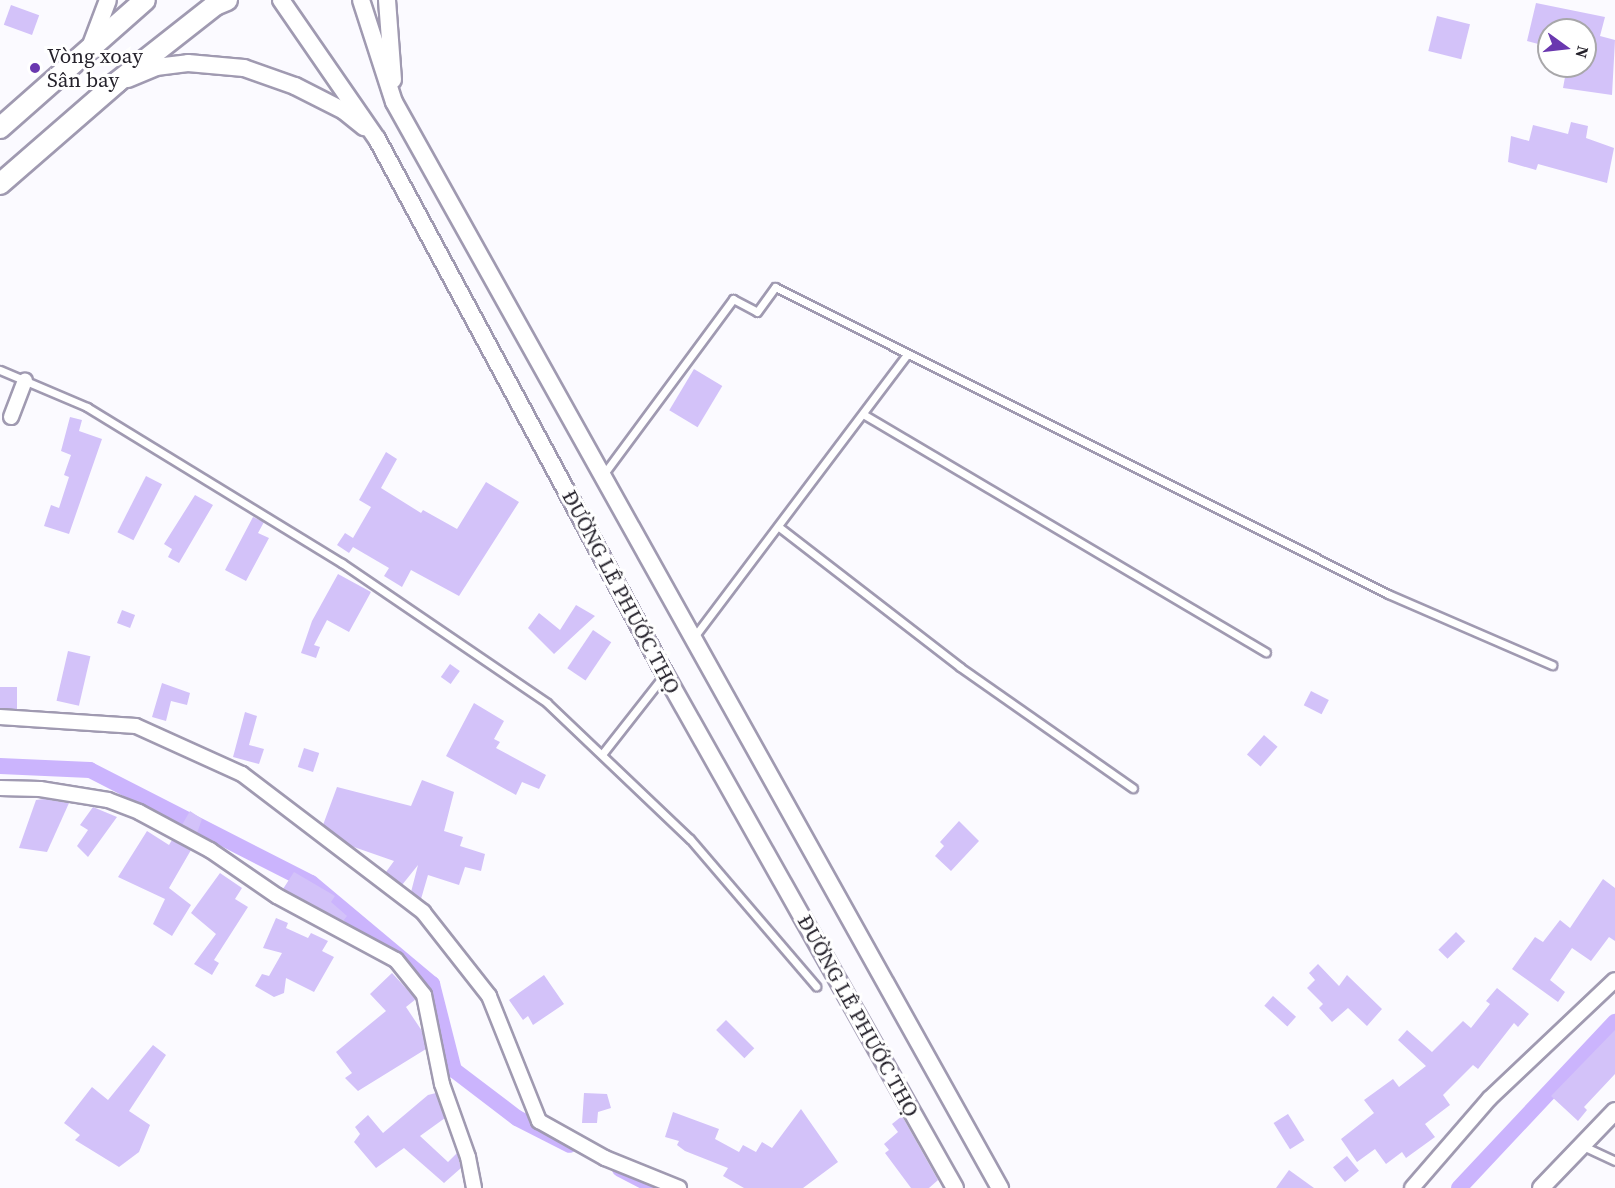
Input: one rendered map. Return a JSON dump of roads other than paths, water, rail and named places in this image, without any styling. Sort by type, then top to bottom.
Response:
[{"type":"main road","points":[[0,128],[145,0]]},
{"type":"main road","points":[[0,184],[116,83],[214,5],[227,0]]},
{"type":"street","points":[[88,51],[108,0]]},
{"type":"street","name":"ĐƯỜNG LÊ PHƯỚC THỌ","points":[[281,0],[377,139],[665,674],[955,1188]]},
{"type":"street","name":"ĐƯỜNG LÊ PHƯỚC THỌ","points":[[361,0],[394,102],[1000,1188]]},
{"type":"street","points":[[387,0],[394,102]]},
{"type":"street","points":[[116,83],[156,67],[188,63],[244,68],[267,74],[344,111],[377,139]]},
{"type":"street","points":[[0,117],[22,109]]},
{"type":"street","points":[[11,417],[25,381]]},
{"type":"street","points":[[0,717],[136,726],[242,774],[423,912],[489,996],[539,1122],[605,1158],[679,1188]]},
{"type":"street","points":[[0,788],[40,789],[108,800],[139,812],[210,850],[277,896],[396,960],[424,995],[442,1084],[468,1157],[474,1188]]},
{"type":"street","points":[[1412,1188],[1489,1099],[1615,980]]},
{"type":"street","points":[[1541,1188],[1615,1111]]},
{"type":"lane","points":[[603,475],[733,299],[757,312],[775,287],[1388,594],[1552,665]]},
{"type":"lane","points":[[692,639],[779,527],[907,354]]},
{"type":"lane","points":[[0,370],[87,407],[342,563],[547,703],[603,753],[690,839],[816,986]]},
{"type":"lane","points":[[863,414],[1266,652]]},
{"type":"lane","points":[[779,527],[960,667],[1133,788]]},
{"type":"lane","points":[[603,753],[665,674]]},
{"type":"lane","points":[[1582,1146],[1615,1161]]},
{"type":"waterway","points":[[0,766],[90,770],[311,883],[432,984],[454,1070],[517,1118],[570,1145]]},
{"type":"waterway","points":[[1459,1188],[1615,1022]]},
{"type":"waterway","points":[[620,1169],[657,1188]]},
{"type":"place","name":"Vòng xoay Sân bay","points":[[35,68]]}]
